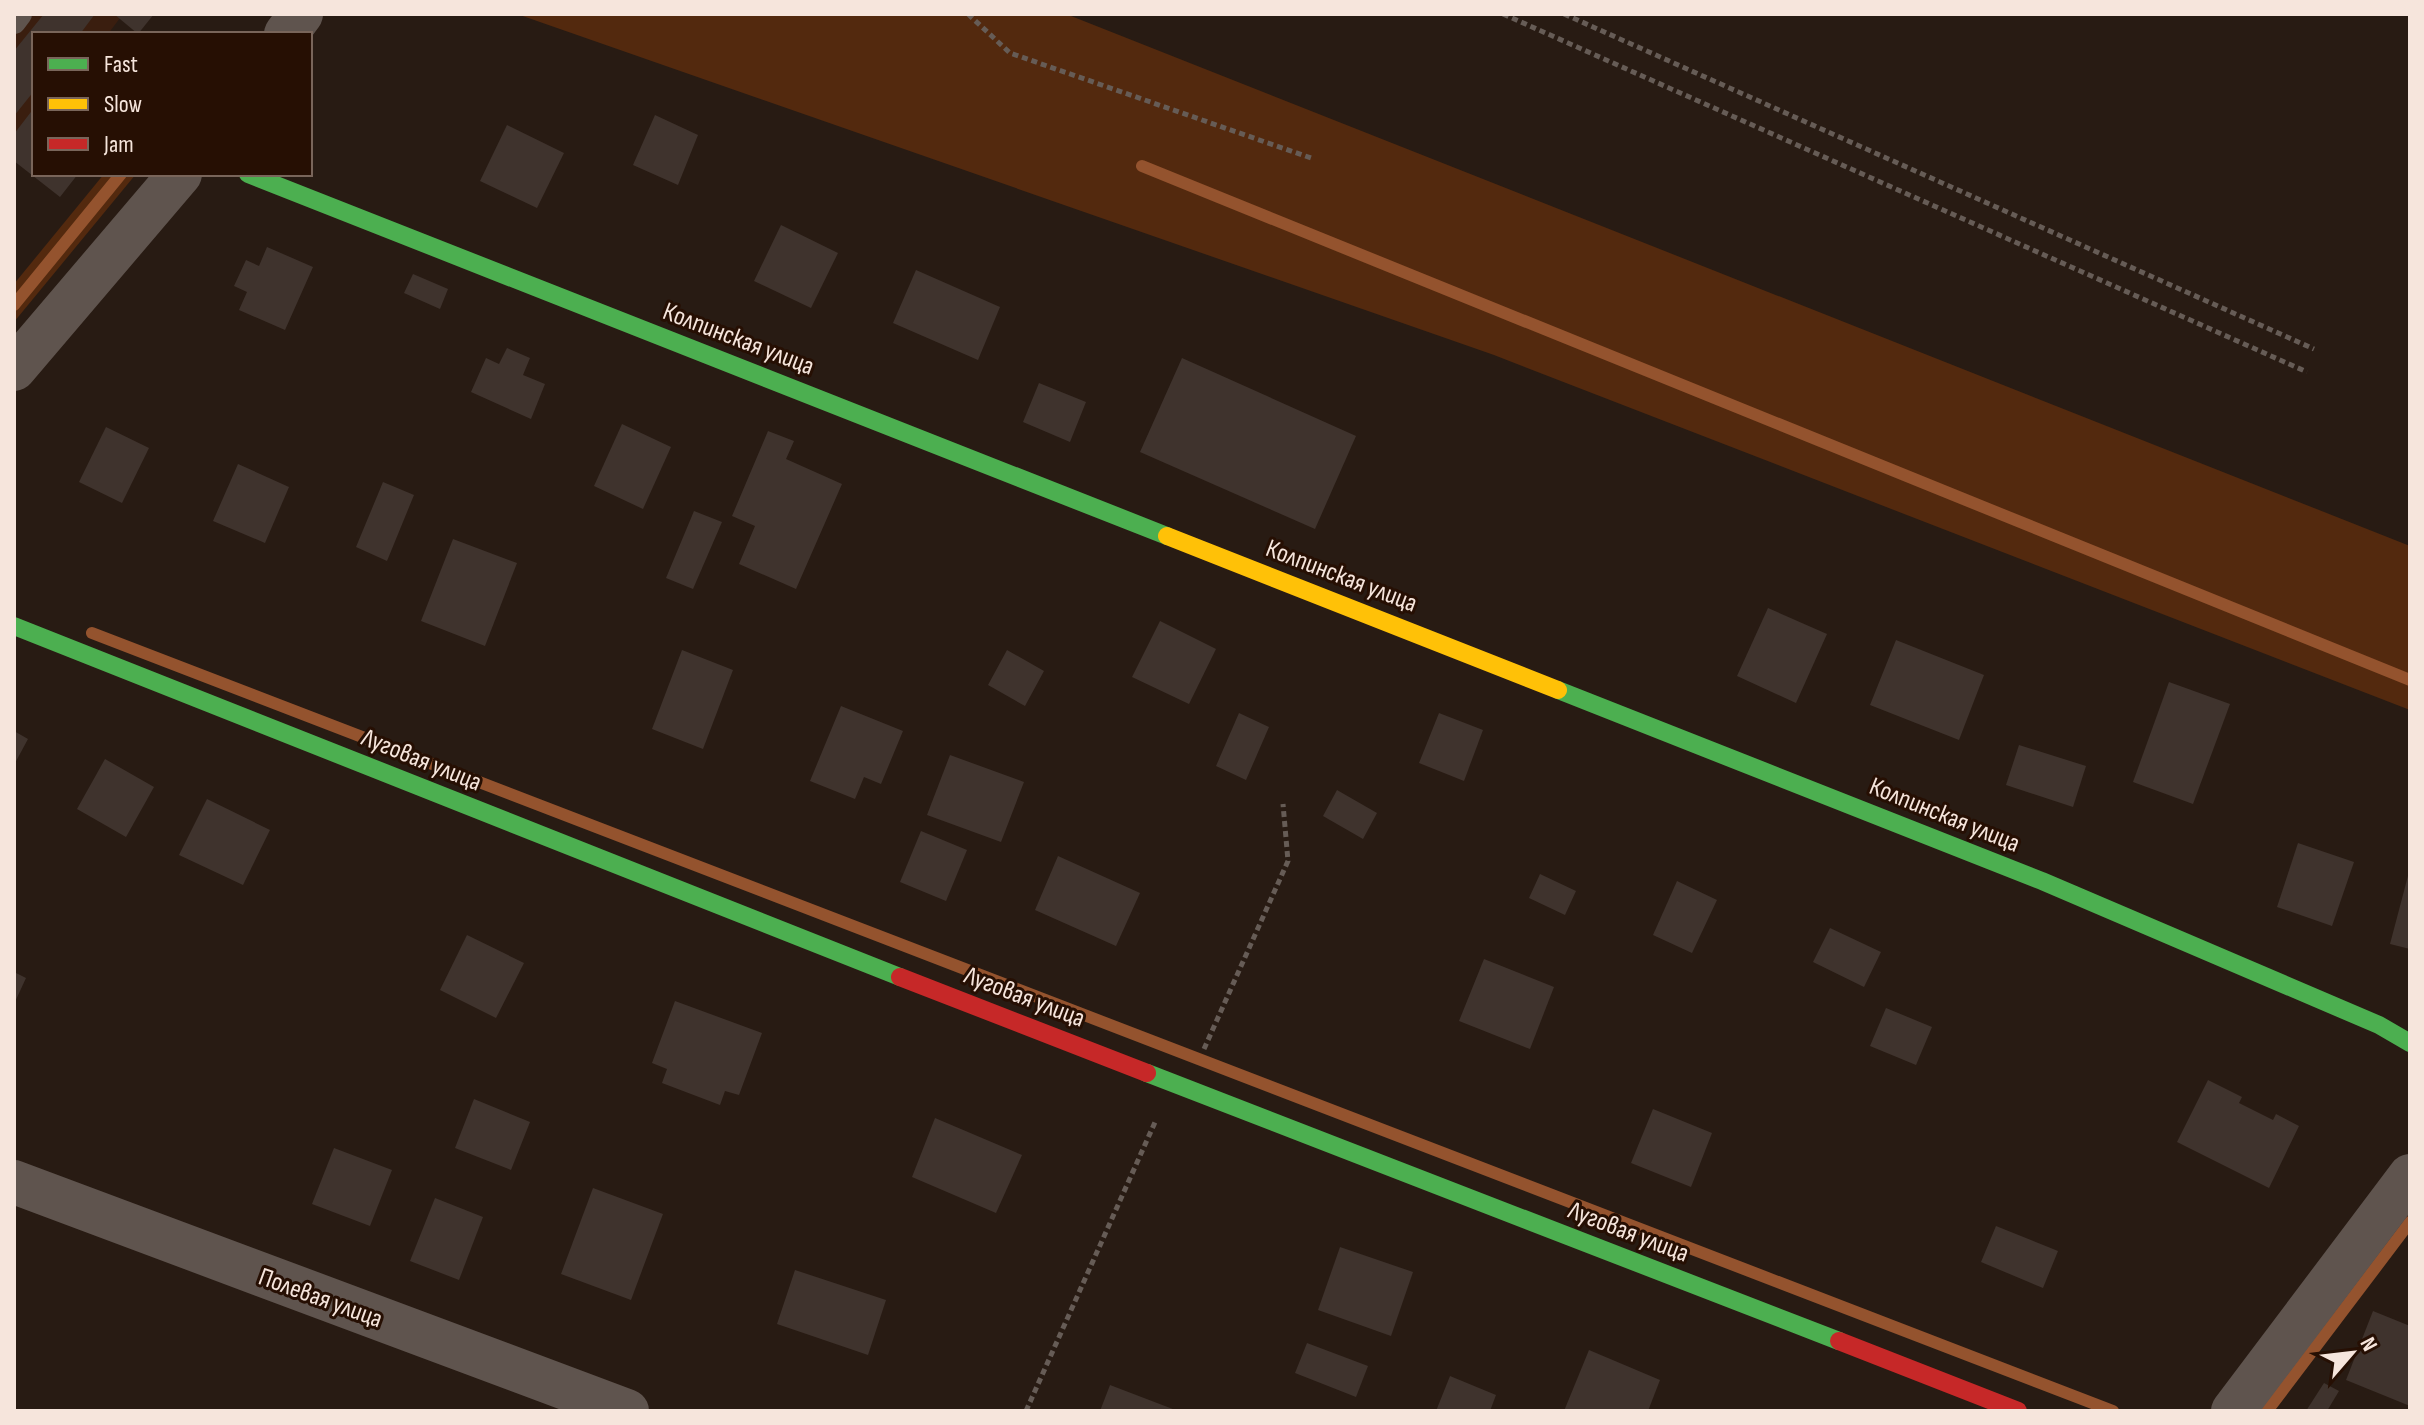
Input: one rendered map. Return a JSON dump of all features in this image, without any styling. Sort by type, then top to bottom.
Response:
[{"type":"street","points":[[288,32],[301,14]]},
{"type":"street","points":[[14,369],[178,176]]},
{"type":"street","name":"Колпинская улица","points":[[253,176],[2042,881],[2379,1025],[2410,1043]]},
{"type":"street","name":"Луговая улица","points":[[14,626],[2018,1411]]},
{"type":"street","points":[[2233,1411],[2410,1176]]},
{"type":"street","name":"Полевая улица","points":[[14,1182],[627,1411]]},
{"type":"lane","points":[[14,22],[20,14]]},
{"type":"path","points":[[968,14],[1010,53],[1311,158]]},
{"type":"path","points":[[1503,14],[2307,372]]},
{"type":"path","points":[[1564,14],[2314,349]]},
{"type":"path","points":[[1204,1049],[1288,861],[1283,804]]},
{"type":"path","points":[[1026,1411],[1173,1082]]},
{"type":"shaded area","points":[[14,14],[123,14],[110,32],[32,32],[32,128],[14,151]]},
{"type":"shaded area","points":[[517,14],[1066,14],[2410,546],[2410,710],[1494,355]]},
{"type":"shaded area","points":[[102,176],[134,176],[14,322],[14,284]]},
{"type":"building","points":[[44,14],[95,14],[82,32],[32,32],[32,94],[14,116],[14,51]]},
{"type":"building","points":[[114,14],[154,14],[140,32]]},
{"type":"building","points":[[32,111],[32,175],[14,161],[14,134]]},
{"type":"building","points":[[655,115],[698,135],[678,185],[633,165]]},
{"type":"building","points":[[507,125],[564,153],[537,208],[480,181]]},
{"type":"building","points":[[33,176],[76,176],[60,197]]},
{"type":"building","points":[[781,225],[838,253],[811,308],[754,281]]},
{"type":"building","points":[[267,247],[313,267],[285,330],[239,310],[247,292],[234,286],[246,260],[259,266]]},
{"type":"building","points":[[916,270],[1000,307],[978,360],[893,323]]},
{"type":"building","points":[[413,274],[448,289],[440,309],[404,293]]},
{"type":"building","points":[[507,348],[530,358],[523,375],[545,384],[531,419],[471,392],[486,358],[499,364]]},
{"type":"building","points":[[1182,358],[1356,436],[1315,529],[1140,452]]},
{"type":"building","points":[[1039,383],[1086,402],[1070,442],[1023,422]]},
{"type":"building","points":[[622,424],[671,447],[643,509],[594,486]]},
{"type":"building","points":[[106,427],[149,448],[122,503],[79,482]]},
{"type":"building","points":[[768,431],[794,441],[786,459],[842,484],[796,589],[739,564],[755,526],[732,516]]},
{"type":"building","points":[[238,464],[289,487],[265,543],[213,521]]},
{"type":"building","points":[[383,482],[414,495],[387,561],[356,547]]},
{"type":"building","points":[[694,511],[722,522],[693,589],[666,578]]},
{"type":"building","points":[[453,539],[517,563],[485,646],[421,621]]},
{"type":"building","points":[[1768,608],[1827,634],[1796,703],[1737,676]]},
{"type":"building","points":[[1160,621],[1216,649],[1189,704],[1132,677]]},
{"type":"building","points":[[1896,640],[1984,675],[1959,740],[1870,705]]},
{"type":"building","points":[[682,650],[733,670],[703,749],[652,729]]},
{"type":"building","points":[[1007,650],[1044,671],[1025,706],[988,685]]},
{"type":"building","points":[[2169,682],[2230,704],[2193,804],[2133,782]]},
{"type":"building","points":[[841,706],[903,731],[881,784],[864,777],[855,799],[810,781]]},
{"type":"building","points":[[1239,713],[1269,727],[1246,780],[1216,766]]},
{"type":"building","points":[[1439,713],[1483,730],[1464,781],[1419,763]]},
{"type":"building","points":[[14,731],[28,739],[14,765]]},
{"type":"building","points":[[2019,745],[2086,766],[2073,807],[2006,785]]},
{"type":"building","points":[[950,755],[1024,782],[1001,842],[927,815]]},
{"type":"building","points":[[105,759],[154,787],[126,837],[77,809]]},
{"type":"building","points":[[1337,790],[1377,813],[1363,839],[1323,816]]},
{"type":"building","points":[[207,799],[270,830],[243,885],[179,855]]},
{"type":"building","points":[[921,831],[967,850],[946,901],[900,882]]},
{"type":"building","points":[[2298,843],[2354,862],[2332,926],[2277,907]]},
{"type":"building","points":[[1058,856],[1140,893],[1116,946],[1035,910]]},
{"type":"building","points":[[2410,872],[2410,949],[2390,944]]},
{"type":"building","points":[[1540,874],[1576,891],[1565,915],[1529,898]]},
{"type":"building","points":[[1677,881],[1717,900],[1692,953],[1653,935]]},
{"type":"building","points":[[1830,928],[1881,952],[1864,987],[1813,962]]},
{"type":"building","points":[[467,935],[524,963],[496,1018],[440,990]]},
{"type":"building","points":[[1484,959],[1554,987],[1530,1049],[1459,1021]]},
{"type":"building","points":[[14,972],[26,978],[14,1004]]},
{"type":"building","points":[[675,1001],[762,1033],[739,1095],[725,1091],[720,1105],[662,1083],[667,1069],[652,1063]]},
{"type":"building","points":[[1886,1008],[1932,1027],[1916,1065],[1870,1046]]},
{"type":"building","points":[[2208,1080],[2242,1097],[2239,1103],[2273,1120],[2276,1114],[2299,1126],[2269,1188],[2177,1142]]},
{"type":"building","points":[[474,1099],[530,1122],[511,1170],[455,1148]]},
{"type":"building","points":[[1653,1109],[1712,1133],[1691,1187],[1631,1163]]},
{"type":"building","points":[[935,1118],[1022,1155],[996,1213],[912,1177]]},
{"type":"building","points":[[334,1148],[392,1170],[370,1226],[312,1204]]},
{"type":"building","points":[[593,1188],[663,1214],[631,1300],[561,1274]]},
{"type":"building","points":[[435,1198],[483,1217],[459,1280],[410,1261]]},
{"type":"building","points":[[1996,1226],[2058,1251],[2043,1288],[1981,1262]]},
{"type":"building","points":[[1340,1247],[1413,1272],[1391,1336],[1318,1310]]},
{"type":"building","points":[[795,1270],[886,1300],[868,1355],[777,1324]]},
{"type":"building","points":[[2373,1311],[2410,1326],[2410,1406],[2346,1380]]},
{"type":"building","points":[[1307,1343],[1368,1366],[1356,1397],[1295,1373]]},
{"type":"building","points":[[1589,1350],[1660,1380],[1648,1411],[1564,1411]]},
{"type":"building","points":[[1450,1376],[1496,1395],[1490,1411],[1436,1411]]},
{"type":"building","points":[[2324,1383],[2339,1391],[2327,1411],[2306,1411]]},
{"type":"building","points":[[1110,1385],[1178,1411],[1100,1411]]},
{"type":"waterway","points":[[1142,166],[2410,680]]},
{"type":"waterway","points":[[14,305],[119,176]]},
{"type":"waterway","points":[[92,633],[2113,1411]]},
{"type":"waterway","points":[[2267,1411],[2410,1222]]},
{"type":"traffic: fast","points":[[253,176],[1167,536]]},
{"type":"traffic: fast","points":[[14,626],[900,977]]},
{"type":"traffic: fast","points":[[1558,690],[2042,881],[2379,1025],[2410,1043]]},
{"type":"traffic: fast","points":[[1147,1073],[1839,1341]]},
{"type":"traffic: slow","points":[[1167,536],[1558,690]]},
{"type":"traffic: jam","points":[[900,977],[1147,1073]]},
{"type":"traffic: jam","points":[[1839,1341],[2018,1411]]}]
